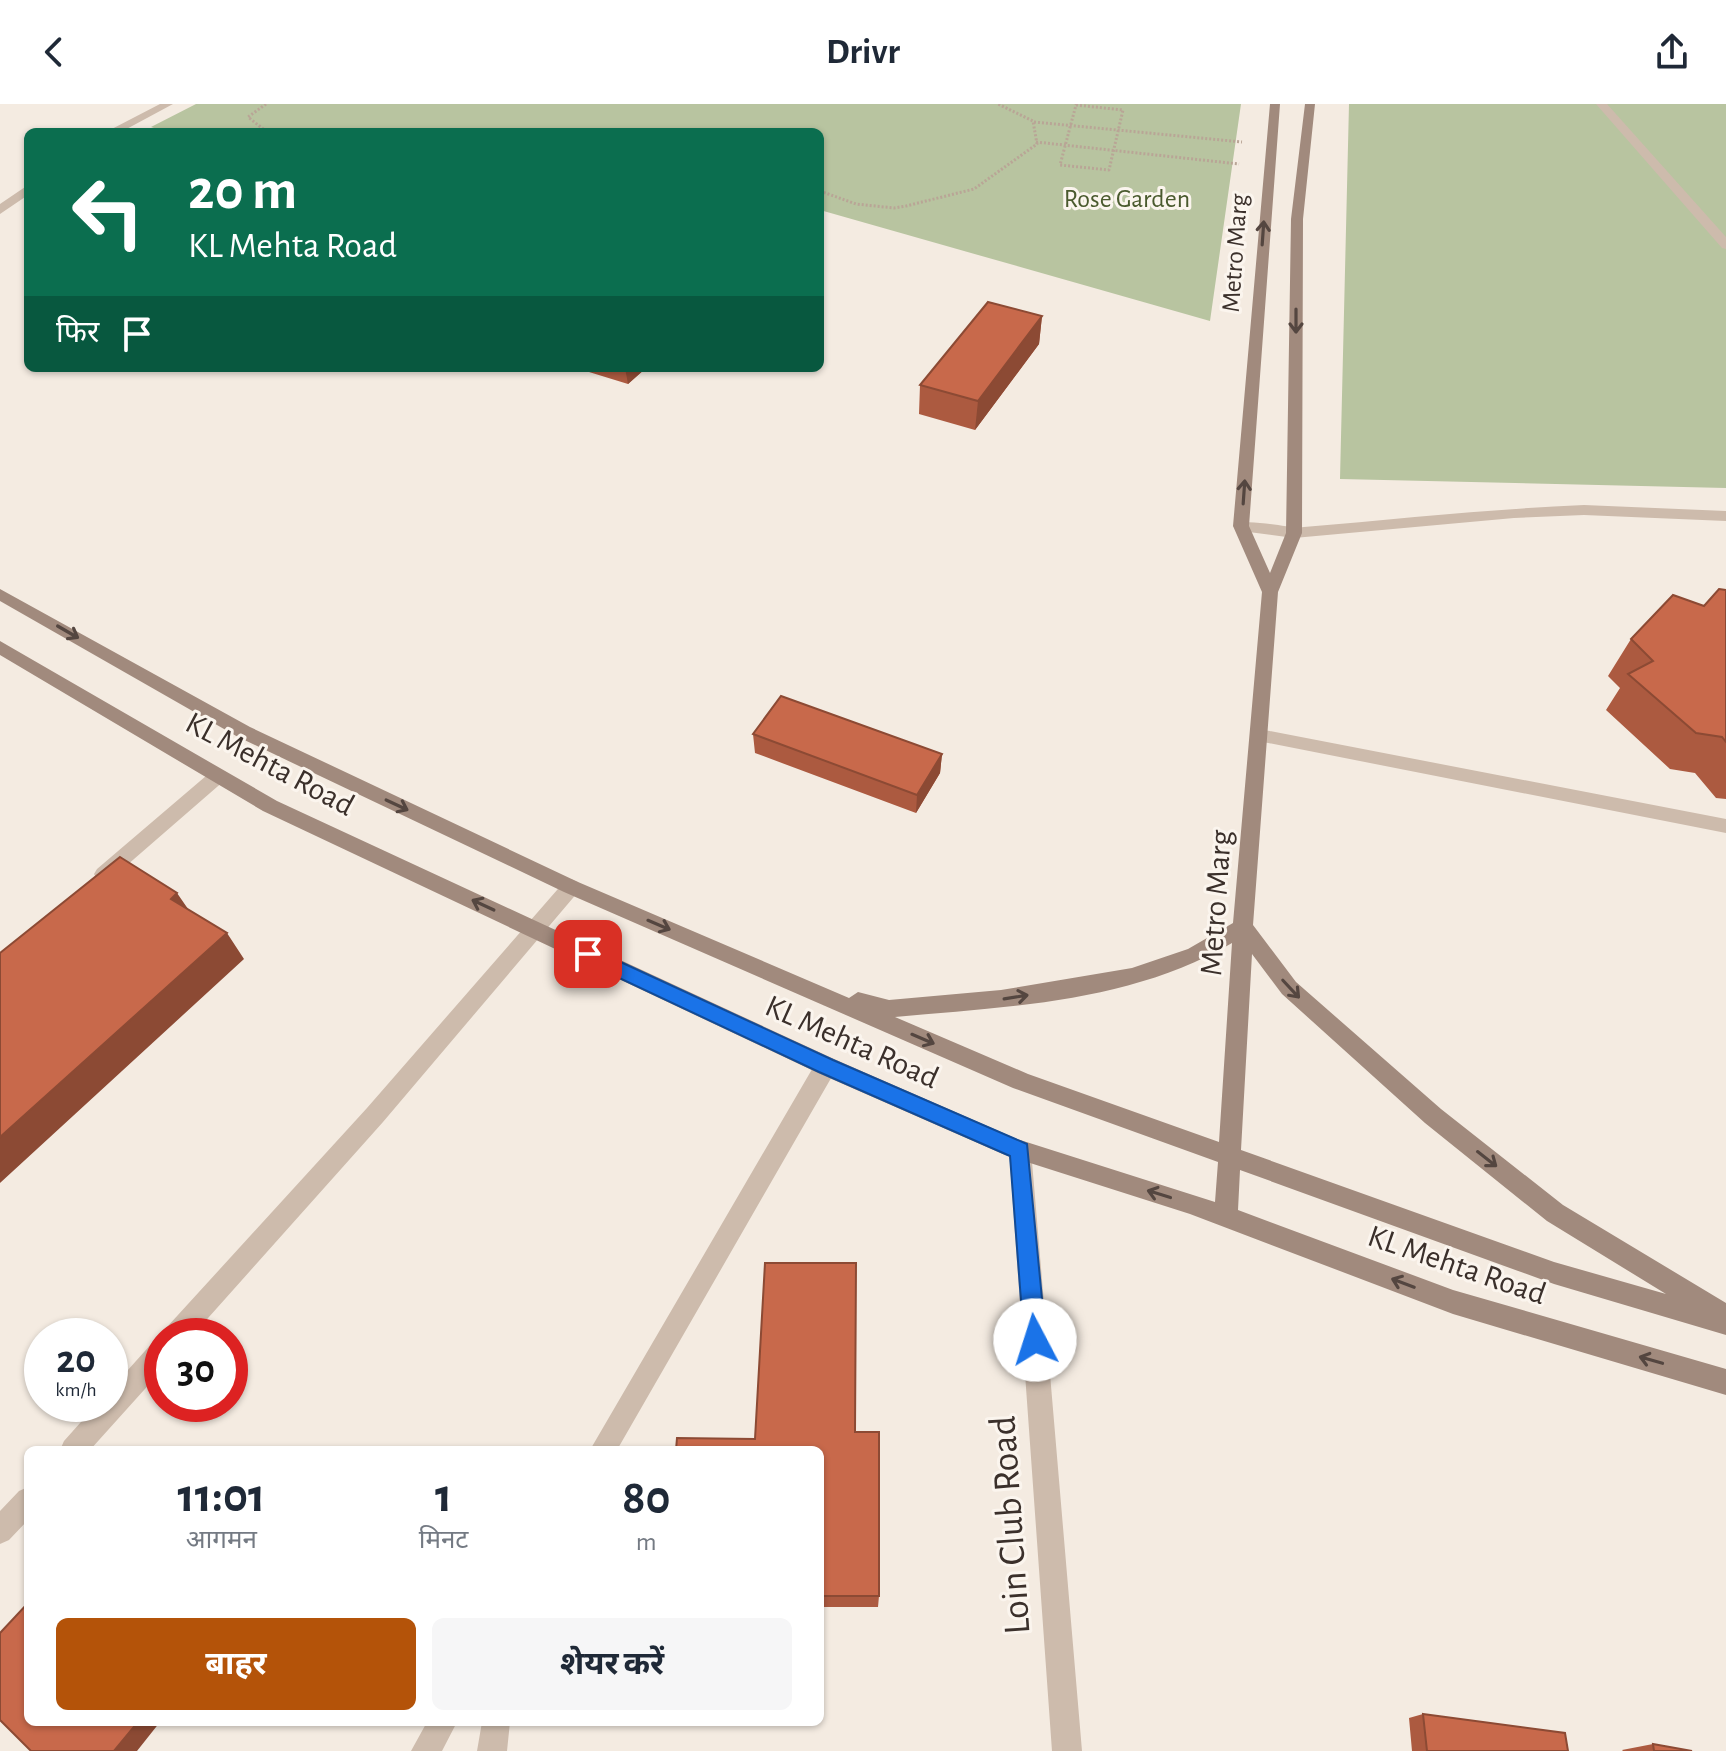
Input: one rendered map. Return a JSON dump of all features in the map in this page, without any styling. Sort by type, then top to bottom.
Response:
[{"type":"street","points":[[120,128],[168,104]]},
{"type":"street","name":"Metro Marg","points":[[1270,592],[1241,526],[1275,104]]},
{"type":"street","name":"Metro Marg","points":[[1226,1218],[1243,927],[1270,592],[1294,533],[1297,219],[1310,104]]},
{"type":"street","points":[[1601,104],[1726,245]]},
{"type":"street","points":[[0,210],[24,192]]},
{"type":"street","points":[[1241,526],[1294,533],[1514,513],[1584,510],[1726,516]]},
{"type":"street","name":"KL Mehta Road","points":[[0,594],[244,732],[571,887],[1021,1081],[1554,1273],[1726,1320]]},
{"type":"street","name":"KL Mehta Road","points":[[0,647],[270,806],[826,1066],[1020,1150],[1190,1203],[1453,1302],[1726,1382]]},
{"type":"street","points":[[1259,735],[1726,826]]},
{"type":"street","points":[[95,883],[219,775]]},
{"type":"street","points":[[192,1318],[375,1115],[571,887]]},
{"type":"street","points":[[801,987],[889,1009],[1001,999],[1132,977],[1195,955],[1243,927],[1289,988],[1433,1116],[1555,1213],[1726,1320]]},
{"type":"street","points":[[605,1446],[826,1066]]},
{"type":"street","name":"Loin Club Road","points":[[1020,1150],[1067,1751]]},
{"type":"street","points":[[77,1446],[144,1371]]},
{"type":"street","points":[[0,1531],[24,1504]]},
{"type":"street","points":[[426,1751],[441,1726]]},
{"type":"street","points":[[492,1751],[495,1726]]},
{"type":"path","points":[[262,128],[248,117],[266,104]]},
{"type":"path","points":[[998,104],[1034,122],[1271,145]]},
{"type":"path","points":[[1076,105],[1123,110],[1109,170],[1060,165],[1070,125],[1076,105]]},
{"type":"path","points":[[1034,122],[1036,142]]},
{"type":"path","points":[[824,192],[856,204],[894,208],[906,206],[974,189],[1036,142],[1268,168]]},
{"type":"green space","name":"Rose Garden","points":[[196,104],[1241,104],[1210,321],[824,211],[824,128],[151,127]]},
{"type":"green space","points":[[1349,104],[1726,104],[1726,488],[1340,479]]},
{"type":"building","points":[[988,302],[1042,316],[978,401],[920,385]]},
{"type":"building","points":[[1719,589],[1726,590],[1726,742],[1722,737],[1696,733],[1628,674],[1653,661],[1631,639],[1673,595],[1704,606]]},
{"type":"building","points":[[781,696],[942,754],[917,795],[753,734]]},
{"type":"building","points":[[120,857],[177,893],[171,899],[227,933],[0,1137],[0,953]]},
{"type":"building","points":[[765,1263],[856,1263],[855,1432],[879,1432],[879,1596],[824,1596],[824,1446],[676,1446],[677,1438],[755,1439]]},
{"type":"building","points":[[24,1607],[24,1726],[135,1726],[114,1751],[31,1751],[0,1720],[0,1633]]},
{"type":"building","points":[[1423,1714],[1565,1733],[1568,1751],[1427,1751]]},
{"type":"building","points":[[1653,1744],[1692,1751],[1654,1751]]},
{"type":"route","points":[[588,954],[826,1066],[1020,1150],[1035,1340]]}]
